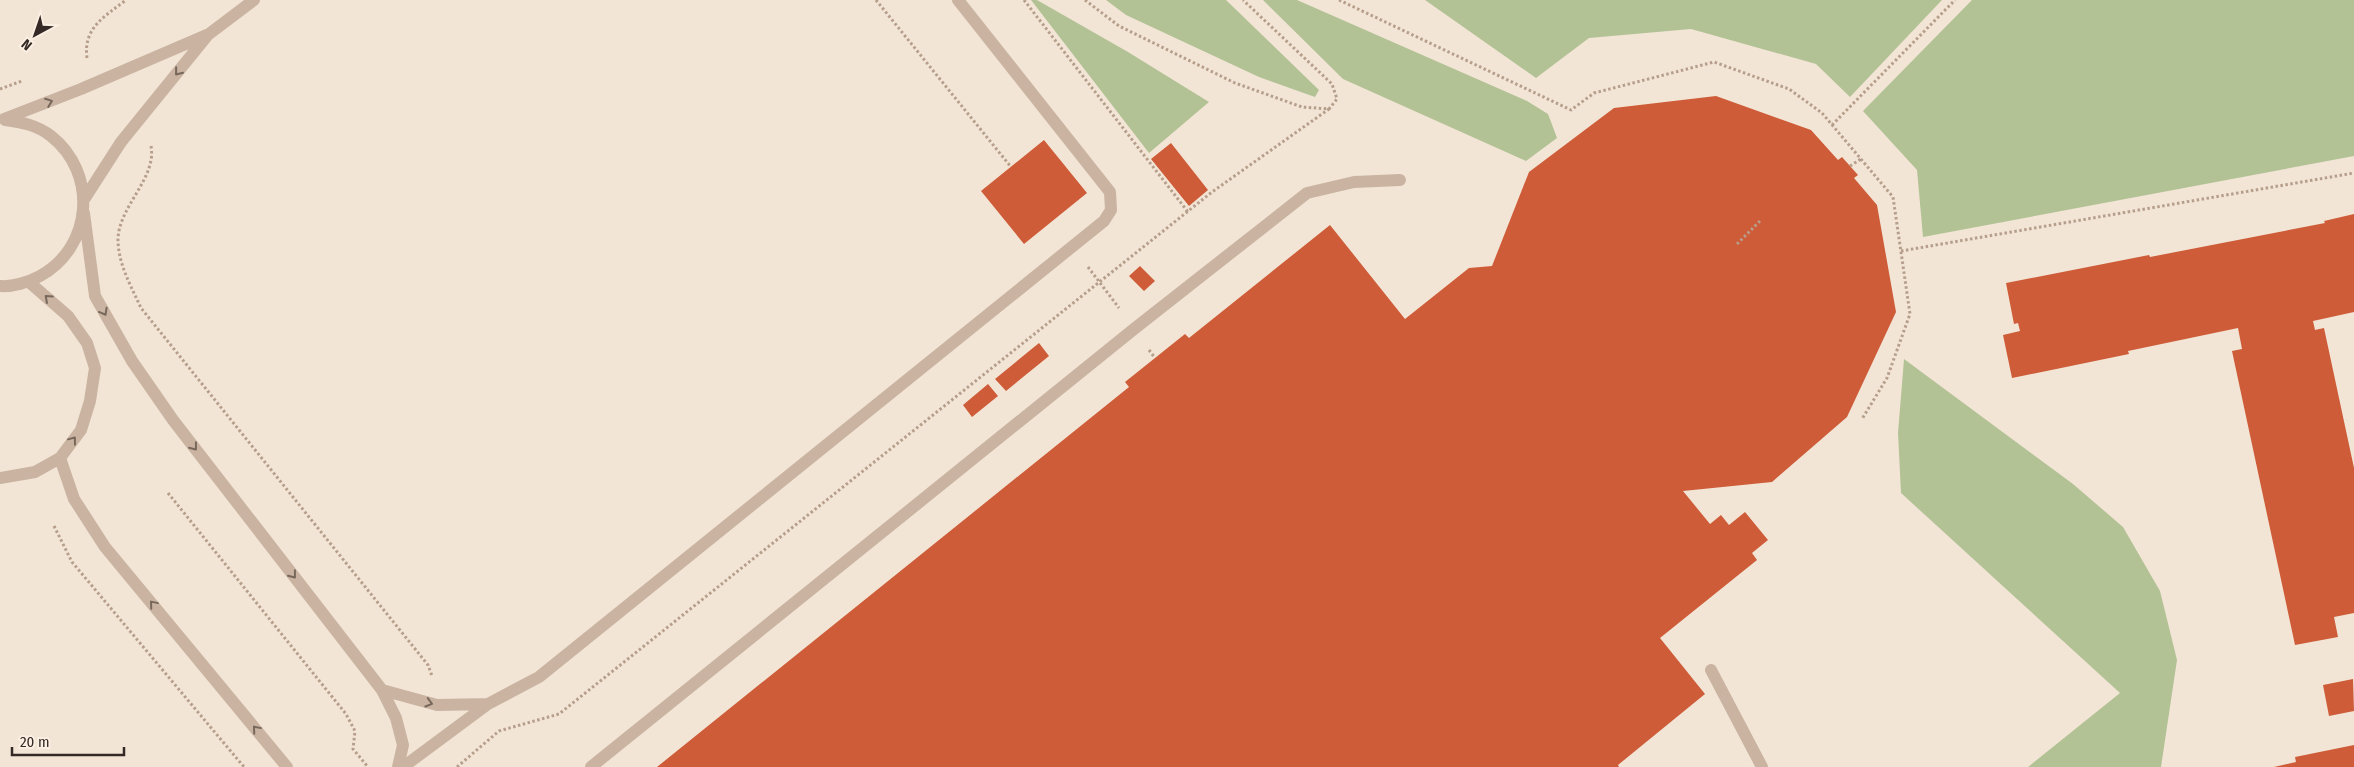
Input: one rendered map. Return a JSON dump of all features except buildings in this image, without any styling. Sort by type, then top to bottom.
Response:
[{"type":"street","points":[[2,120],[209,34],[254,0]]},
{"type":"street","points":[[404,767],[488,704],[539,677],[1073,248],[1104,221],[1112,210],[1110,192],[958,0]]},
{"type":"street","points":[[85,198],[121,142],[209,34]]},
{"type":"street","points":[[0,286],[29,282],[49,271],[66,255],[78,236],[84,213],[85,198],[80,174],[68,153],[50,135],[28,124],[2,120]]},
{"type":"street","points":[[591,767],[1134,328],[1307,193],[1354,182],[1400,180]]},
{"type":"street","points":[[84,213],[95,296],[132,361],[173,420],[382,690],[396,718],[403,745],[398,767]]},
{"type":"street","points":[[0,478],[35,472],[60,458],[81,430],[90,401],[95,368],[87,343],[68,316],[29,282]]},
{"type":"street","points":[[60,458],[74,499],[105,547],[287,767]]},
{"type":"street","points":[[1711,670],[1762,767]]},
{"type":"street","points":[[382,690],[437,705],[488,704]]},
{"type":"path","points":[[114,75],[88,66],[85,44],[96,23],[126,0]]},
{"type":"path","points":[[876,0],[1010,167]]},
{"type":"path","points":[[1024,0],[1188,212]]},
{"type":"path","points":[[1085,0],[1119,26],[1234,83],[1302,107],[1329,109]]},
{"type":"path","points":[[457,767],[500,731],[559,714],[1188,212],[1329,109],[1336,99],[1332,84],[1243,0]]},
{"type":"path","points":[[1339,0],[1572,110],[1594,94],[1714,62],[1789,89],[1822,113],[1893,197],[1910,314],[1887,378],[1862,418]]},
{"type":"path","points":[[1832,125],[1955,0]]},
{"type":"path","points":[[0,89],[28,79]]},
{"type":"path","points":[[145,113],[152,154],[145,175],[127,209],[118,238],[123,270],[141,308],[428,665],[436,684],[437,705]]},
{"type":"path","points":[[1850,166],[1861,159]]},
{"type":"path","points":[[1901,251],[2354,173]]},
{"type":"path","points":[[1737,244],[1760,221]]},
{"type":"path","points":[[1073,248],[1155,358]]},
{"type":"path","points":[[168,493],[346,714],[355,731],[353,749],[368,767]]},
{"type":"path","points":[[54,526],[72,562],[244,767]]},
{"type":"path","points":[[445,736],[465,760]]},
{"type":"green space","points":[[1031,0],[1037,0],[1128,52],[1209,102],[1149,153]]},
{"type":"green space","points":[[1106,0],[1226,0],[1319,90],[1315,97],[1259,77],[1126,15]]},
{"type":"green space","points":[[1263,0],[1297,0],[1527,101],[1548,114],[1557,138],[1526,161],[1343,79]]},
{"type":"green space","points":[[1425,0],[1942,0],[1850,97],[1816,64],[1691,29],[1589,38],[1536,78]]},
{"type":"green space","points":[[1972,0],[2354,0],[2354,156],[1923,237],[1917,170],[1863,111]]},
{"type":"green space","points":[[1904,359],[2073,484],[2123,527],[2160,591],[2177,660],[2161,767],[2028,767],[2120,693],[1901,493],[1898,433]]}]
